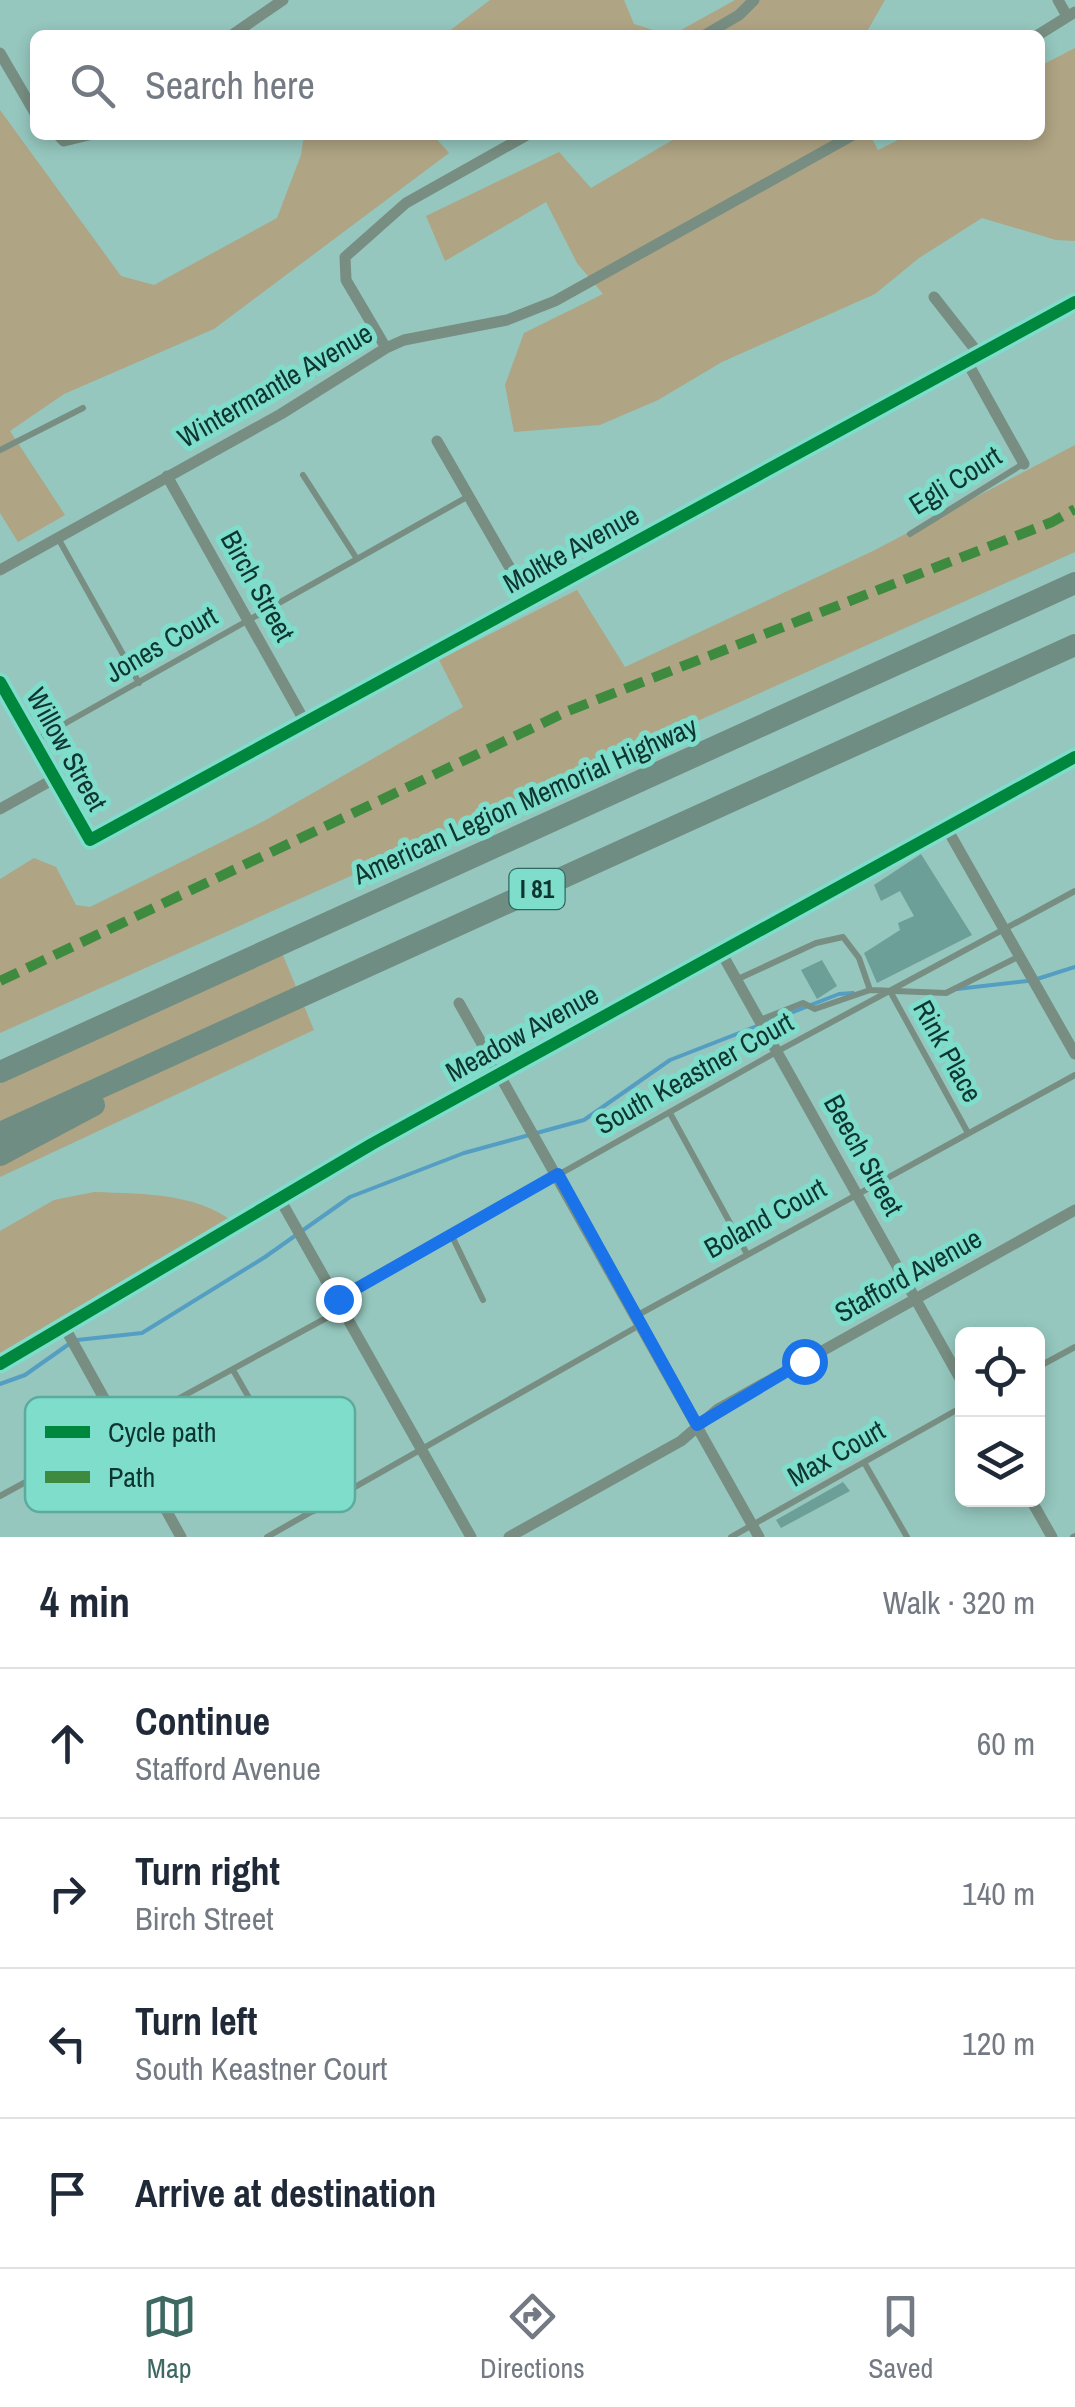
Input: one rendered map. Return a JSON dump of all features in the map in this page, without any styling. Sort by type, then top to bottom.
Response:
[{"type":"highway","name":"American Legion Memorial Highway","points":[[0,1072],[1075,583]]},
{"type":"highway","name":"I 81","points":[[0,1133],[1075,645]]},
{"type":"highway","points":[[0,1155],[192,1046]]},
{"type":"street","points":[[239,30],[284,0]]},
{"type":"street","points":[[713,30],[739,15],[754,0]]},
{"type":"street","points":[[1045,31],[1071,14],[1058,0]]},
{"type":"street","points":[[0,53],[30,104]]},
{"type":"street","points":[[386,348],[346,280],[342,262],[355,244],[406,203],[517,140]]},
{"type":"street","name":"Wintermantle Avenue","points":[[0,570],[281,414],[386,348],[404,340],[508,320],[555,301],[844,140]]},
{"type":"street","points":[[934,297],[978,353]]},
{"type":"street","name":"Moltke Avenue","points":[[90,840],[1075,302]]},
{"type":"street","points":[[966,360],[1024,464]]},
{"type":"street","points":[[436,442],[528,601]]},
{"type":"street","name":"Birch Street","points":[[167,476],[306,722]]},
{"type":"street","name":"Willow Street","points":[[2,689],[90,840]]},
{"type":"street","name":"Meadow Avenue","points":[[0,1364],[501,1072],[1075,756]]},
{"type":"street","points":[[0,809],[52,780]]},
{"type":"street","points":[[946,827],[1075,1054]]},
{"type":"street","name":"Beech Street","points":[[721,952],[955,1370]]},
{"type":"street","points":[[459,1003],[759,1537]]},
{"type":"street","points":[[282,1201],[471,1537]]},
{"type":"street","name":"Stafford Avenue","points":[[509,1537],[681,1442],[697,1425],[1075,1210]]},
{"type":"street","points":[[65,1328],[103,1397]]},
{"type":"street","points":[[1035,1507],[1052,1537]]},
{"type":"street","points":[[167,1512],[181,1537]]},
{"type":"lane","points":[[0,450],[82,408]]},
{"type":"lane","name":"Egli Court","points":[[910,534],[1024,464]]},
{"type":"lane","points":[[302,476],[357,559]]},
{"type":"lane","name":"Jones Court","points":[[32,742],[467,497]]},
{"type":"lane","points":[[57,537],[139,682]]},
{"type":"lane","name":"South Keastner Court","points":[[185,1397],[451,1233],[1075,891]]},
{"type":"lane","points":[[737,980],[816,943],[843,937],[859,958],[870,990]]},
{"type":"lane","points":[[760,1020],[803,1003],[815,1009],[870,990],[946,993],[1018,957]]},
{"type":"lane","name":"Rink Place","points":[[890,991],[968,1134]]},
{"type":"lane","name":"Boland Court","points":[[355,1489],[423,1452],[747,1254],[1075,1075]]},
{"type":"lane","points":[[671,1114],[747,1254]]},
{"type":"lane","points":[[451,1233],[483,1300]]},
{"type":"lane","points":[[1045,1362],[1075,1347]]},
{"type":"lane","points":[[233,1370],[249,1397]]},
{"type":"lane","name":"Max Court","points":[[731,1537],[955,1411]]},
{"type":"lane","points":[[865,1464],[906,1537]]},
{"type":"lane","name":"South Keastner Court","points":[[0,1496],[25,1483]]},
{"type":"lane","name":"Boland Court","points":[[267,1537],[312,1512]]},
{"type":"shaded area","points":[[490,0],[624,0],[634,24],[653,30],[451,30]]},
{"type":"shaded area","points":[[735,0],[885,0],[868,30],[681,30]]},
{"type":"shaded area","points":[[1075,48],[1075,241],[1056,240],[982,218],[919,258],[875,294],[722,362],[658,400],[600,425],[514,432],[505,385],[524,333],[603,294],[577,263],[546,202],[445,261],[426,216],[559,152],[591,188],[673,140],[873,140],[878,150],[898,140],[1045,140],[1045,63]]},
{"type":"shaded area","points":[[0,110],[121,276],[154,285],[277,218],[303,140],[437,140],[449,153],[214,329],[64,394],[10,431],[65,515],[18,542],[0,513]]},
{"type":"shaded area","points":[[1075,445],[1075,552],[0,1033],[0,879],[34,858],[56,867],[76,905],[90,907],[264,821],[463,707],[439,660],[577,590],[625,667],[873,551]]},
{"type":"shaded area","points":[[282,953],[314,1030],[0,1177],[0,1083]]},
{"type":"shaded area","points":[[94,1192],[153,1195],[192,1202],[210,1208],[243,1230],[0,1368],[0,1231],[54,1200]]},
{"type":"building","points":[[921,854],[972,935],[877,983],[864,953],[900,930],[898,923],[914,916],[900,891],[881,901],[874,885]]},
{"type":"building","points":[[822,960],[837,986],[817,999],[801,970]]},
{"type":"building","points":[[843,1482],[850,1491],[781,1528],[776,1520]]},
{"type":"waterway","points":[[1037,979],[1075,967]]},
{"type":"waterway","points":[[957,989],[1027,981]]},
{"type":"waterway","points":[[77,1340],[142,1333],[265,1257],[350,1197],[464,1153],[584,1120],[670,1060],[839,994],[853,993]]},
{"type":"waterway","points":[[0,1384],[25,1375],[69,1344]]},
{"type":"marked path","points":[[0,981],[568,711],[1052,522],[1075,509]]},
{"type":"cycle path","points":[[0,682],[90,840],[1075,302]]},
{"type":"cycle path","points":[[0,1364],[372,1144],[1075,757]]},
{"type":"route","points":[[338,1299],[558,1174],[697,1425],[804,1361]]}]
